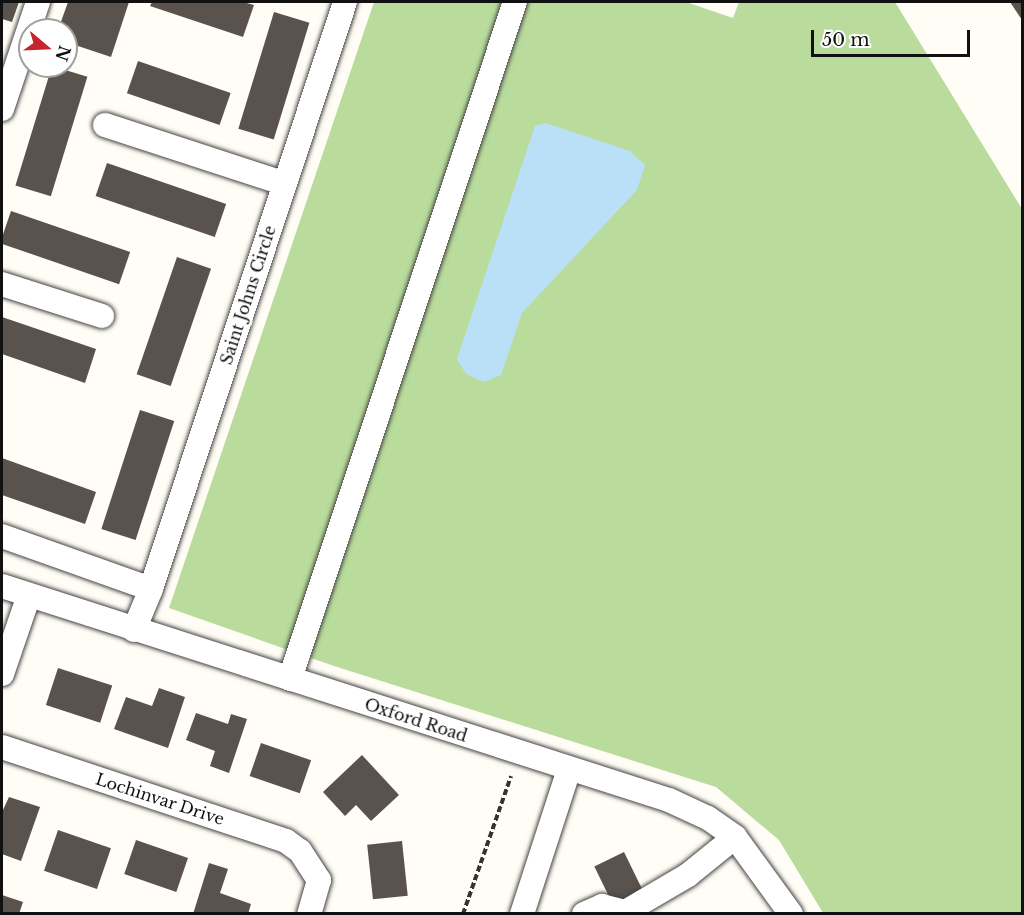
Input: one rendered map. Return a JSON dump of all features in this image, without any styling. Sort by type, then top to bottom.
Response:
[{"type":"street","points":[[2,109],[38,2]]},
{"type":"street","name":"Saint Johns Circle","points":[[134,630],[151,589],[345,2]]},
{"type":"street","points":[[290,680],[515,2]]},
{"type":"street","points":[[105,125],[285,184]]},
{"type":"street","points":[[2,284],[102,316]]},
{"type":"street","points":[[2,536],[151,589]]},
{"type":"street","name":"Oxford Road","points":[[2,586],[669,800],[708,818],[735,837],[791,914]]},
{"type":"street","points":[[2,674],[28,595]]},
{"type":"street","name":"Lochinvar Drive","points":[[2,747],[286,841],[311,865],[319,880],[309,914]]},
{"type":"street","points":[[522,914],[569,769]]},
{"type":"street","points":[[584,914],[602,906],[624,912],[688,875],[735,837]]},
{"type":"path","points":[[463,914],[511,776]]},
{"type":"green space","points":[[374,2],[686,2],[733,18],[739,2],[895,2],[1022,209],[1022,913],[823,913],[779,840],[716,787],[334,666],[169,608]]},
{"type":"water","points":[[545,123],[630,151],[645,165],[637,190],[522,313],[501,375],[484,382],[466,374],[457,359],[535,126]]},
{"type":"building","points":[[2,2],[19,2],[12,22],[2,19]]},
{"type":"building","points":[[68,2],[129,2],[111,57],[78,46],[78,18],[62,18]]},
{"type":"building","points":[[152,2],[243,2],[254,5],[243,37],[150,6]]},
{"type":"building","points":[[1010,2],[1022,2],[1022,20]]},
{"type":"building","points":[[274,12],[309,23],[274,139],[238,129]]},
{"type":"building","points":[[138,61],[231,93],[220,125],[127,93]]},
{"type":"building","points":[[78,74],[87,77],[51,196],[15,186],[48,78],[78,78]]},
{"type":"building","points":[[107,163],[226,204],[215,237],[96,196]]},
{"type":"building","points":[[11,211],[130,252],[119,284],[2,244]]},
{"type":"building","points":[[177,257],[211,269],[171,386],[137,374]]},
{"type":"building","points":[[2,317],[96,349],[85,383],[2,354]]},
{"type":"building","points":[[140,410],[174,421],[136,540],[101,529]]},
{"type":"building","points":[[2,458],[96,492],[85,524],[2,495]]},
{"type":"building","points":[[58,668],[112,686],[100,723],[46,705]]},
{"type":"building","points":[[159,688],[185,697],[168,748],[114,729],[126,697],[152,706]]},
{"type":"building","points":[[196,713],[228,724],[231,714],[247,719],[229,773],[210,766],[215,751],[186,740]]},
{"type":"building","points":[[261,743],[311,760],[300,793],[250,776]]},
{"type":"building","points":[[362,755],[399,795],[371,821],[356,805],[345,816],[323,792]]},
{"type":"building","points":[[9,797],[40,807],[21,861],[2,854],[2,812]]},
{"type":"building","points":[[58,830],[111,848],[97,889],[44,871]]},
{"type":"building","points":[[136,840],[188,858],[176,892],[124,874]]},
{"type":"building","points":[[402,841],[408,896],[373,899],[367,845]]},
{"type":"building","points":[[624,852],[644,893],[615,908],[594,866]]},
{"type":"building","points":[[209,863],[228,869],[220,893],[251,904],[248,914],[193,914]]},
{"type":"building","points":[[2,895],[23,902],[19,914],[2,914]]}]
